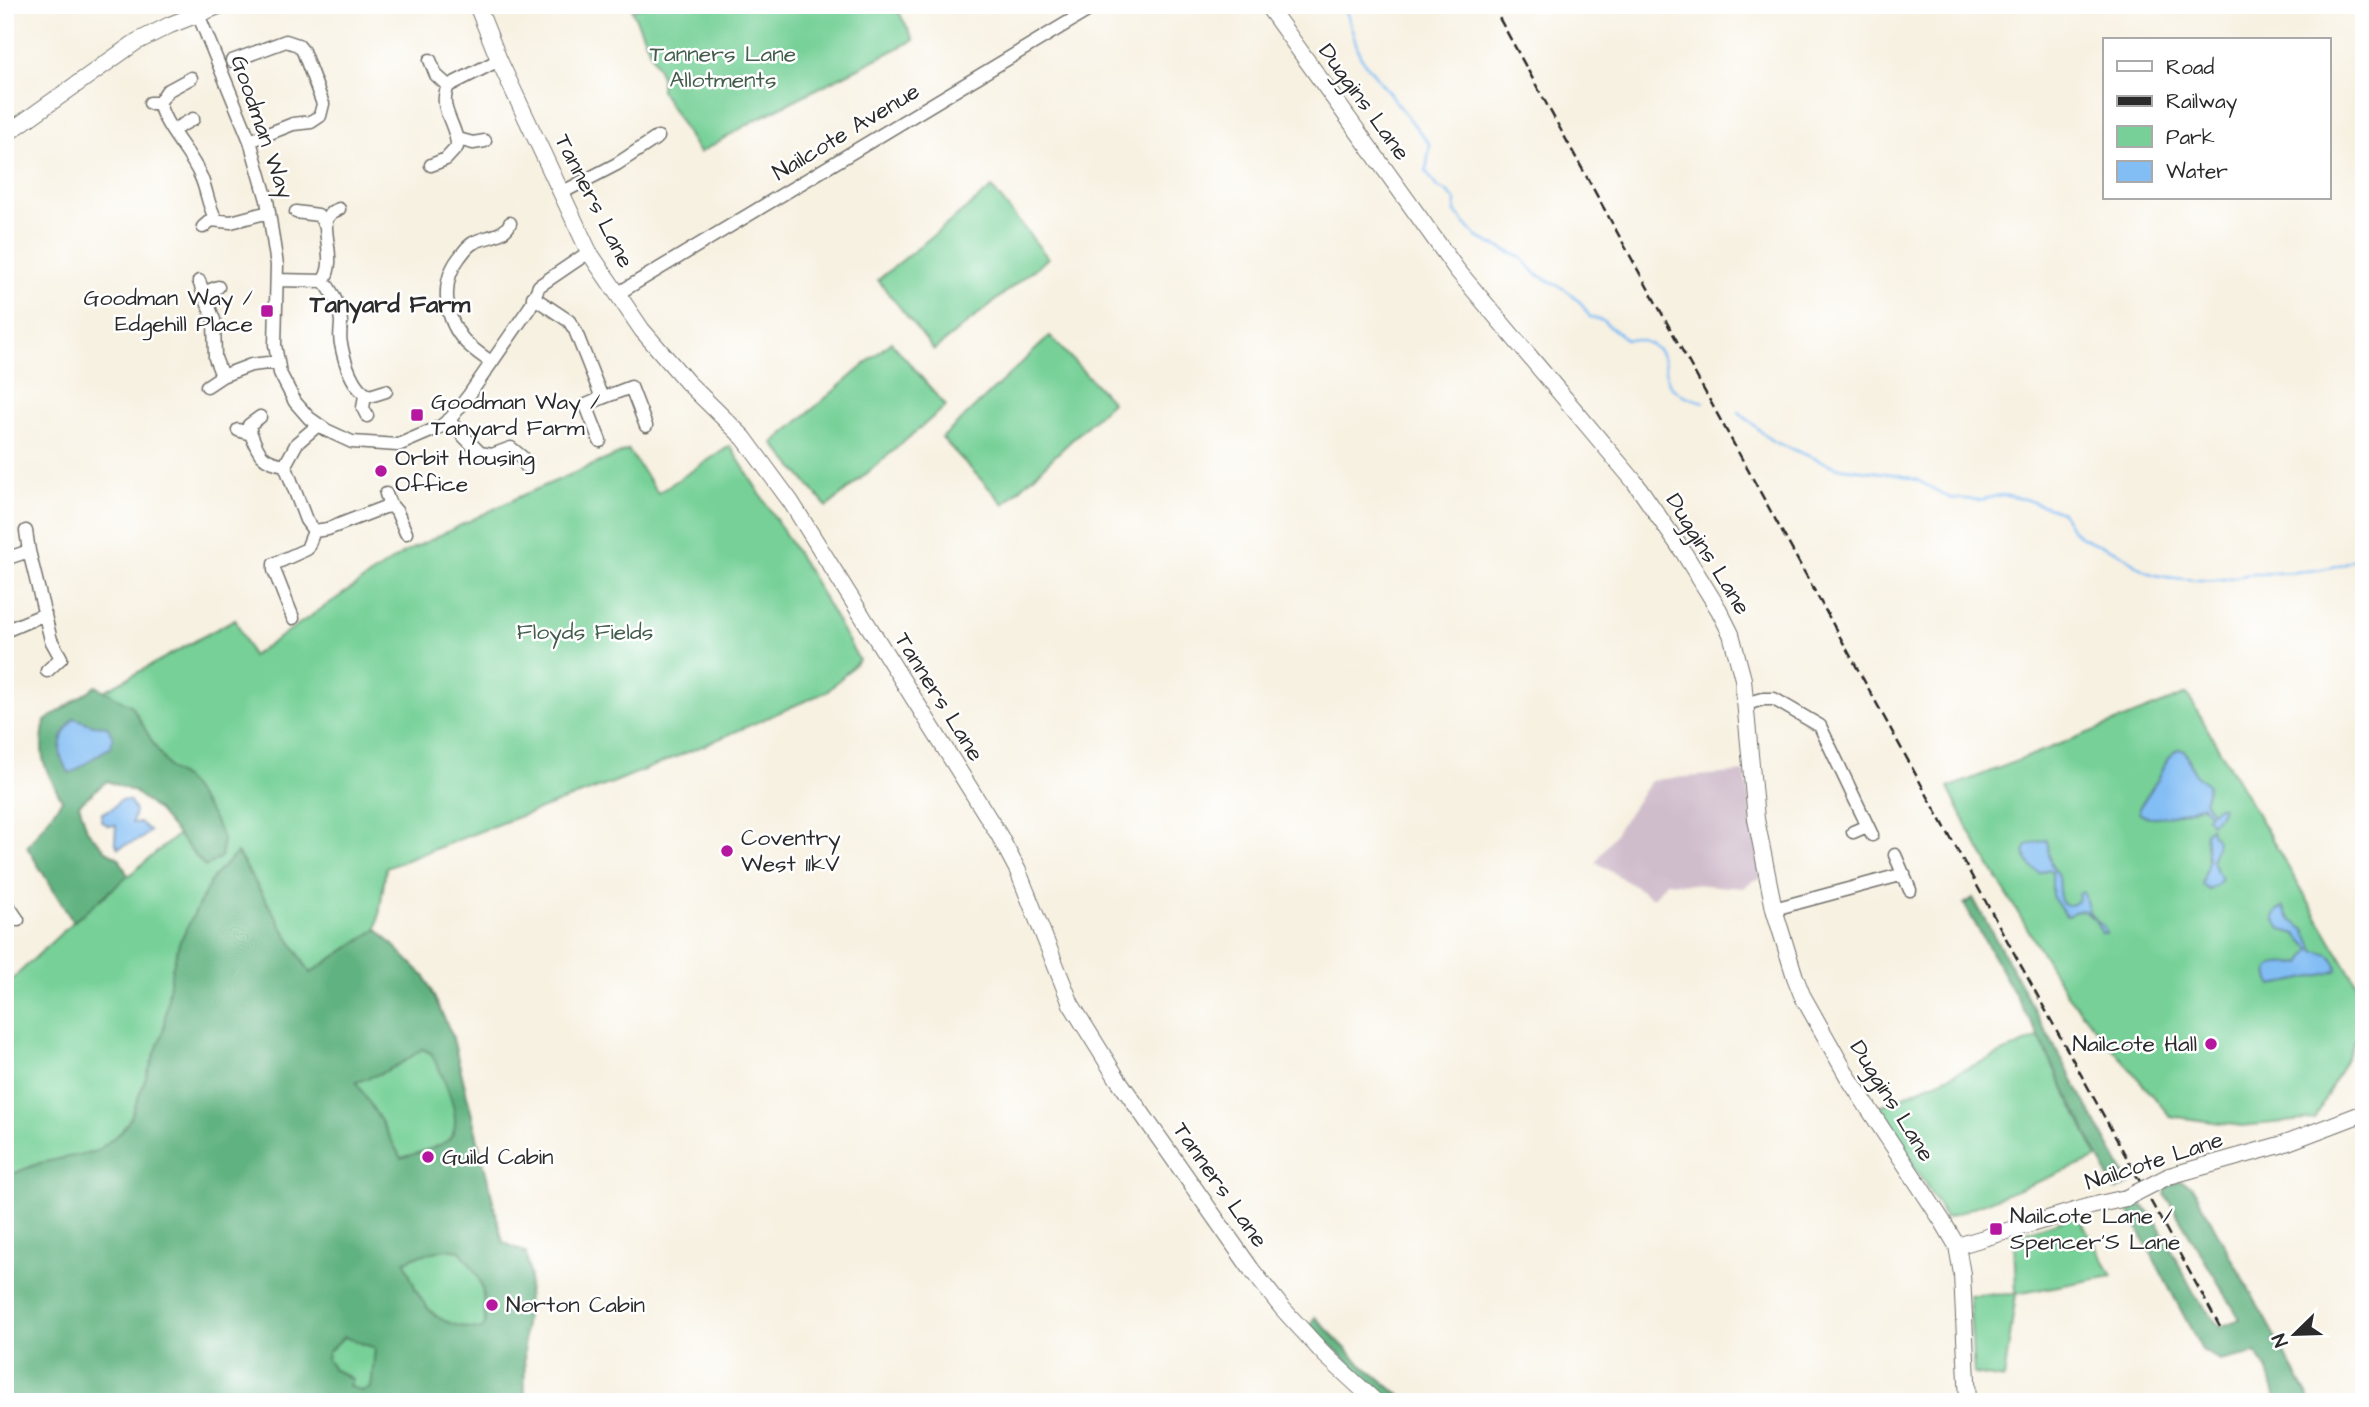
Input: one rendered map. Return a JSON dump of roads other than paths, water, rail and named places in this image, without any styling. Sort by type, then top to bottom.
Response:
[{"type":"main road","points":[[5,135],[136,42],[221,5]]},
{"type":"main road","name":"Tanners Lane","points":[[477,5],[499,60],[589,252],[664,357],[744,438],[790,502],[999,835],[1018,871],[1071,1004],[1117,1078],[1274,1298],[1325,1354],[1376,1402]]},
{"type":"main road","name":"Duggins Lane","points":[[1267,5],[1457,270],[1634,481],[1707,588],[1731,634],[1743,679],[1756,820],[1774,909],[1802,995],[1853,1087],[1957,1246]]},
{"type":"main road","name":"Nailcote Lane","points":[[1957,1246],[2126,1198],[2169,1176],[2280,1145],[2364,1113]]},
{"type":"main road","points":[[1957,1246],[1962,1274],[1968,1402]]},
{"type":"street","name":"Nailcote Avenue","points":[[617,294],[1097,5]]},
{"type":"street","name":"Goodman Way","points":[[198,14],[250,141],[270,212],[278,280],[275,345],[277,362],[284,384],[295,402],[318,425],[352,442],[398,445],[449,421],[530,307],[533,297],[546,280],[589,252]]},
{"type":"street","points":[[232,61],[286,41],[292,42],[303,51],[323,104],[320,116],[311,122],[293,124],[250,141]]},
{"type":"street","points":[[430,60],[436,75],[448,86]]},
{"type":"street","points":[[430,165],[452,155],[457,147],[458,139],[444,102],[448,86],[499,60]]},
{"type":"street","points":[[191,78],[154,103],[202,178],[216,219],[223,223],[231,222],[270,212]]},
{"type":"street","points":[[173,130],[193,119]]},
{"type":"street","points":[[561,193],[617,164],[658,137]]},
{"type":"street","points":[[458,139],[473,144],[485,141]]},
{"type":"street","points":[[323,281],[329,265],[325,224],[328,215],[339,209]]},
{"type":"street","points":[[296,212],[318,215],[325,224]]},
{"type":"street","points":[[203,227],[216,219]]},
{"type":"street","points":[[491,362],[460,336],[454,326],[446,285],[450,271],[473,243],[506,228],[515,241]]},
{"type":"street","points":[[278,280],[323,281],[327,285],[339,310],[341,347],[356,385],[365,395]]},
{"type":"street","points":[[218,287],[201,287],[214,320],[215,358],[222,376]]},
{"type":"street","points":[[533,297],[569,321],[602,398]]},
{"type":"street","points":[[207,386],[222,376],[251,365],[277,362]]},
{"type":"street","points":[[600,441],[586,405],[631,387],[646,426]]},
{"type":"street","points":[[365,395],[386,391]]},
{"type":"street","points":[[365,395],[363,408],[367,416]]},
{"type":"street","points":[[260,417],[249,425],[259,453],[265,460],[285,465]]},
{"type":"street","points":[[449,421],[480,453],[492,455],[508,447]]},
{"type":"street","points":[[314,531],[306,520],[285,465],[297,443],[318,425]]},
{"type":"street","points":[[238,430],[251,434]]},
{"type":"street","points":[[508,433],[508,447]]},
{"type":"street","points":[[508,447],[522,457],[526,466]]},
{"type":"street","points":[[314,531],[328,528],[386,500],[396,510],[406,533]]},
{"type":"street","points":[[26,531],[51,640],[61,658],[47,671]]},
{"type":"street","points":[[293,618],[274,564],[307,549],[314,531]]},
{"type":"street","points":[[5,559],[29,551]]},
{"type":"street","points":[[5,631],[46,614]]},
{"type":"street","points":[[1746,704],[1774,699],[1820,726],[1870,831],[1853,832]]},
{"type":"street","points":[[1895,855],[1910,890]]},
{"type":"street","points":[[1774,909],[1903,874]]},
{"type":"street","points":[[5,901],[18,920]]},
{"type":"water","points":[[74,718],[93,725],[107,726],[113,738],[110,748],[70,773],[62,759],[60,745]]},
{"type":"water","points":[[2177,749],[2184,750],[2194,772],[2207,785],[2204,801],[2211,811],[2222,807],[2221,813],[2211,823],[2206,817],[2209,813],[2201,805],[2161,817],[2139,813],[2139,808],[2168,758]]},
{"type":"water","points":[[120,800],[130,801],[135,811],[132,823],[140,823],[150,831],[141,839],[118,848],[115,841],[116,825],[109,826],[101,821],[102,813],[113,808]]},
{"type":"water","points":[[2210,827],[2217,843],[2212,861],[2221,879],[2209,890],[2202,885],[2208,861],[2205,833]]},
{"type":"water","points":[[2046,840],[2051,863],[2058,876],[2062,902],[2071,905],[2078,900],[2079,894],[2084,892],[2089,913],[2104,927],[2106,933],[2102,933],[2095,920],[2083,910],[2065,915],[2052,896],[2052,871],[2048,869],[2040,873],[2032,868],[2024,853],[2027,845]]},
{"type":"water","points":[[2283,907],[2291,920],[2305,930],[2315,951],[2333,958],[2337,970],[2272,985],[2269,970],[2272,966],[2302,963],[2311,949],[2296,934],[2282,930],[2274,919],[2275,913]]},
{"type":"waterway","points":[[1341,5],[1347,14],[1360,56],[1430,145],[1426,171],[1436,186],[1456,201],[1455,212],[1477,237],[1522,258],[1536,274],[1566,290],[1581,303],[1590,317],[1603,321],[1626,339],[1652,345],[1663,358],[1668,380],[1673,388],[1683,395],[1703,402]]},
{"type":"waterway","points":[[1739,412],[1772,441],[1836,467],[1900,475],[1917,480],[1950,498],[1980,500],[2001,495],[2024,499],[2062,512],[2078,534],[2116,551],[2152,574],[2216,580],[2325,569],[2352,561],[2364,554]]},
{"type":"railway","points":[[1492,5],[2220,1327]]},
{"type":"place","name":"Goodman Way / Edgehill Place","points":[[267,311]]},
{"type":"place","name":"Goodman Way / Tanyard Farm","points":[[417,415]]},
{"type":"place","name":"Orbit Housing Office","points":[[381,471]]},
{"type":"place","name":"Coventry West 11kV","points":[[727,851]]},
{"type":"place","name":"Nailcote Hall","points":[[2211,1044]]},
{"type":"place","name":"Guild Cabin","points":[[428,1157]]},
{"type":"place","name":"Nailcote Lane / Spencer'S Lane","points":[[1996,1229]]},
{"type":"place","name":"Norton Cabin","points":[[492,1305]]},
{"type":"district","name":"Tanyard Farm","points":[[390,305]]},
{"type":"park label","name":"Tanners Lane Allotments","points":[[723,67]]},
{"type":"park label","name":"Floyds Fields","points":[[585,632]]}]
